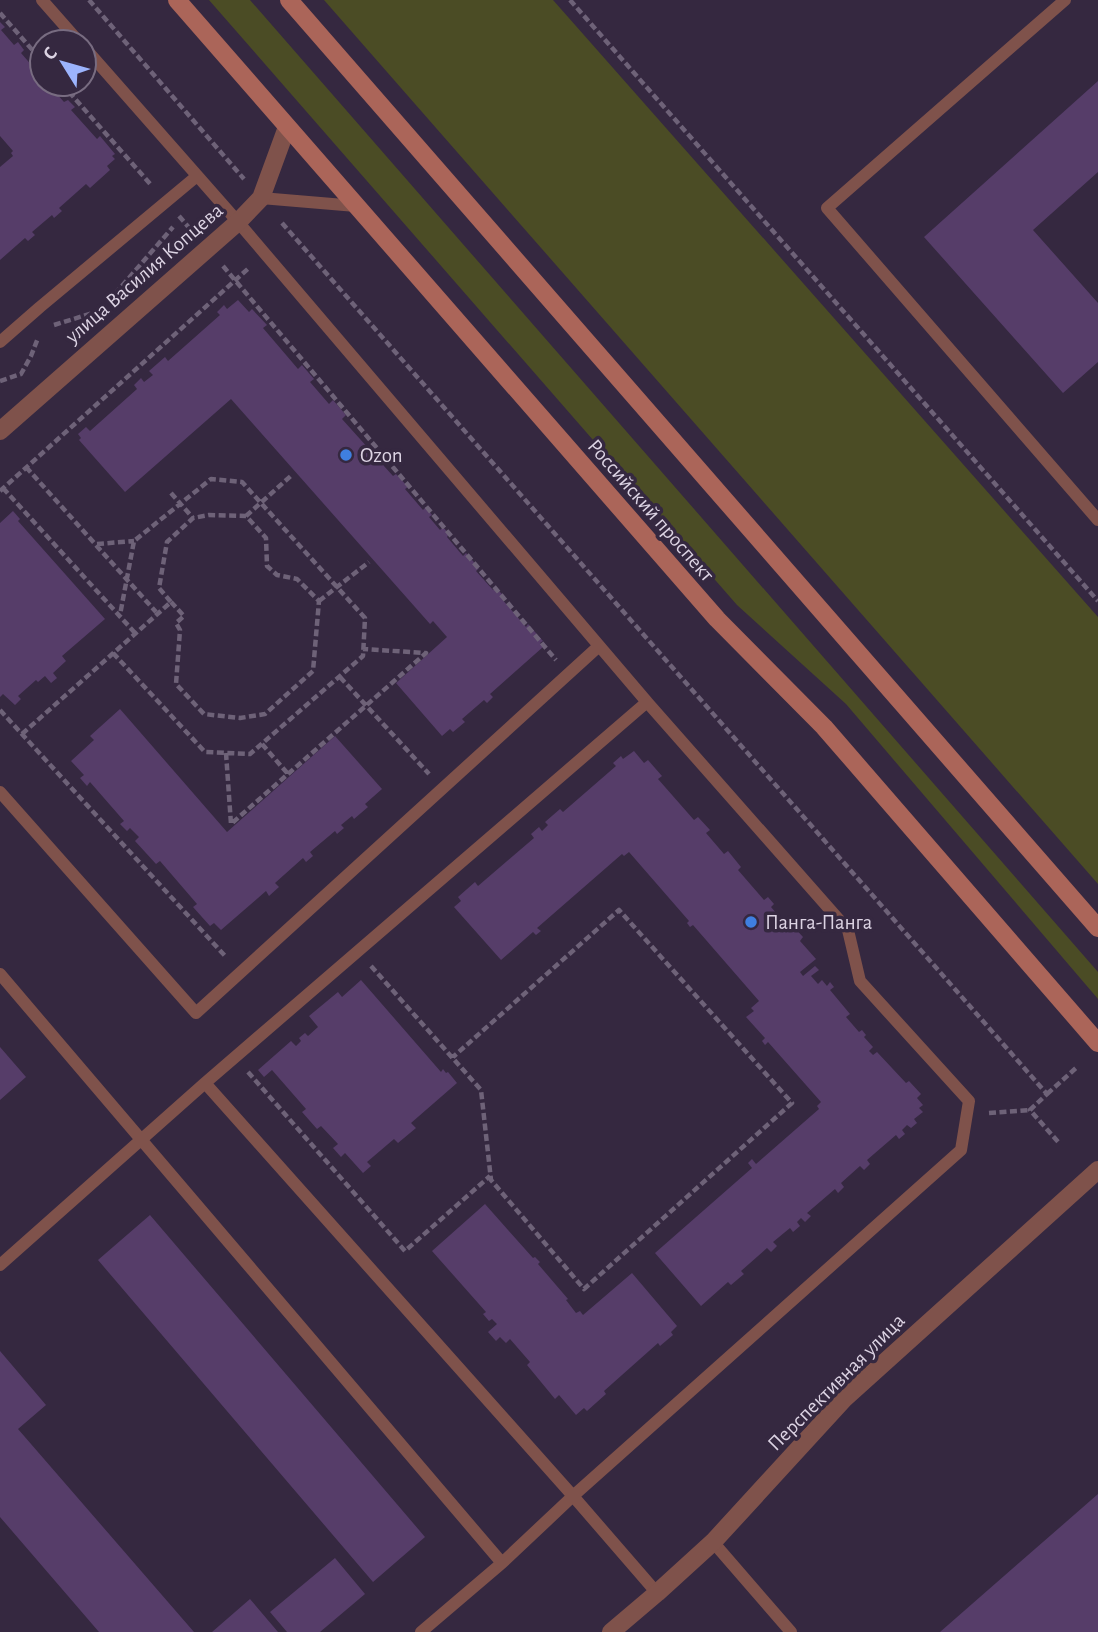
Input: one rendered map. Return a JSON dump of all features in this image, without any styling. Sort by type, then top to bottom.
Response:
[{"type":"main road","name":"Российский проспект","points":[[177,0],[717,619],[824,727],[1098,1043]]},
{"type":"main road","points":[[289,0],[1098,928]]},
{"type":"street","name":"улица Василия Копцева","points":[[0,431],[238,222],[261,198],[287,127]]},
{"type":"street","name":"Перспективная улица","points":[[611,1632],[713,1542],[845,1398],[1098,1170]]},
{"type":"lane","points":[[43,0],[67,28]]},
{"type":"lane","points":[[1065,0],[827,208],[1098,520]]},
{"type":"lane","points":[[98,63],[238,222],[647,702],[848,930],[860,981],[970,1101],[961,1150],[573,1496],[502,1563],[421,1632]]},
{"type":"lane","points":[[0,342],[197,176]]},
{"type":"lane","points":[[261,198],[356,206]]},
{"type":"lane","points":[[0,792],[196,1013],[599,646]]},
{"type":"lane","points":[[0,1265],[205,1083],[647,702]]},
{"type":"lane","points":[[0,974],[502,1563]]},
{"type":"lane","points":[[205,1083],[657,1593]]},
{"type":"lane","points":[[713,1542],[791,1632]]},
{"type":"path","points":[[89,0],[1047,1094]]},
{"type":"path","points":[[570,0],[1098,601]]},
{"type":"path","points":[[0,13],[28,45]]},
{"type":"path","points":[[74,98],[199,239]]},
{"type":"path","points":[[110,300],[181,218]]},
{"type":"path","points":[[281,240],[290,232]]},
{"type":"path","points":[[218,259],[568,674]]},
{"type":"path","points":[[136,634],[2,489],[254,264]]},
{"type":"path","points":[[53,325],[101,310]]},
{"type":"path","points":[[0,381],[21,374],[41,329]]},
{"type":"path","points":[[26,467],[156,612]]},
{"type":"path","points":[[293,474],[246,516],[209,515],[192,518],[167,542],[159,588],[184,616],[176,623],[180,630],[176,684],[204,714],[240,718],[265,714],[313,671],[319,601],[369,562]]},
{"type":"path","points":[[96,544],[134,541],[211,479],[242,482],[365,618],[363,656],[250,754],[205,752],[113,653]]},
{"type":"path","points":[[171,494],[192,518]]},
{"type":"path","points":[[246,516],[266,537],[267,566],[277,575],[297,579],[319,601]]},
{"type":"path","points":[[120,615],[134,541]]},
{"type":"path","points":[[22,734],[171,602]]},
{"type":"path","points":[[226,753],[231,824],[426,653],[363,649]]},
{"type":"path","points":[[340,677],[442,789]]},
{"type":"path","points":[[0,710],[241,972]]},
{"type":"path","points":[[261,744],[288,774]]},
{"type":"path","points":[[359,952],[481,1090],[491,1180],[583,1289],[792,1103],[619,910],[453,1057]]},
{"type":"path","points":[[244,1068],[405,1251],[490,1176]]},
{"type":"path","points":[[967,1115],[1030,1110],[1076,1069]]},
{"type":"path","points":[[1030,1110],[1059,1143]]},
{"type":"shaded area","points":[[209,0],[250,0],[1098,972],[1098,999],[846,704],[737,605]]},
{"type":"shaded area","points":[[324,0],[553,0],[1098,617],[1098,884]]},
{"type":"building","points":[[0,22],[5,27],[1,30],[14,45],[18,42],[24,50],[21,53],[28,61],[28,98],[60,98],[64,102],[68,100],[75,107],[71,110],[97,139],[100,136],[115,154],[112,156],[115,159],[107,166],[110,170],[90,188],[86,184],[59,208],[62,211],[54,218],[52,215],[32,232],[35,235],[28,241],[25,238],[0,260],[0,167],[13,156],[13,151],[0,136]]},
{"type":"building","points":[[1098,81],[1098,172],[1033,230],[1098,303],[1098,362],[1063,393],[924,237]]},
{"type":"building","points":[[238,300],[249,312],[252,309],[267,325],[263,328],[298,369],[302,365],[314,379],[310,382],[329,404],[333,400],[346,415],[342,419],[369,449],[373,446],[379,453],[375,456],[393,476],[396,474],[408,487],[405,489],[423,510],[426,507],[432,515],[429,517],[440,530],[443,527],[449,534],[447,537],[463,556],[466,553],[479,568],[476,571],[493,590],[496,588],[503,595],[501,598],[526,627],[528,624],[543,641],[540,643],[543,647],[490,694],[493,697],[487,703],[484,700],[462,719],[465,722],[453,732],[450,729],[442,736],[396,683],[447,637],[433,621],[430,624],[231,399],[125,492],[79,440],[81,438],[78,434],[86,427],[90,431],[137,389],[134,385],[141,378],[144,382],[153,375],[149,371],[165,357],[168,361],[220,315],[217,312],[224,305],[227,309]]},
{"type":"building","points":[[13,511],[20,519],[18,521],[105,619],[62,656],[66,661],[53,673],[57,678],[51,683],[45,676],[38,682],[36,680],[18,696],[21,699],[15,705],[3,694],[0,697],[0,523]]},
{"type":"building","points":[[120,709],[227,832],[335,736],[382,789],[365,804],[368,807],[354,819],[352,816],[341,825],[344,828],[337,834],[335,831],[310,852],[313,856],[306,862],[303,858],[275,883],[279,887],[269,896],[266,891],[221,930],[214,923],[210,926],[193,907],[197,904],[160,861],[156,864],[135,841],[139,837],[130,828],[127,831],[120,824],[124,821],[90,782],[87,786],[80,778],[84,775],[71,761],[94,740],[90,736]]},
{"type":"building","points":[[634,751],[644,763],[648,760],[662,776],[658,779],[694,820],[698,817],[710,830],[706,833],[724,854],[728,851],[741,867],[738,870],[764,900],[768,897],[774,904],[771,907],[789,928],[792,925],[803,937],[800,941],[816,959],[800,972],[803,976],[815,966],[819,970],[811,976],[818,984],[822,980],[827,986],[830,982],[834,987],[830,990],[850,1014],[846,1017],[859,1032],[862,1030],[866,1035],[864,1037],[873,1047],[869,1051],[873,1055],[877,1052],[906,1083],[909,1081],[921,1094],[917,1098],[923,1105],[919,1108],[923,1112],[914,1119],[917,1123],[911,1128],[907,1125],[902,1130],[905,1134],[899,1139],[896,1135],[867,1160],[870,1164],[864,1170],[860,1166],[841,1183],[844,1187],[838,1193],[835,1189],[807,1213],[811,1216],[805,1222],[801,1218],[797,1222],[800,1226],[793,1232],[790,1228],[773,1242],[777,1246],[771,1252],[767,1248],[741,1271],[744,1274],[731,1285],[728,1282],[701,1306],[655,1253],[752,1168],[748,1163],[752,1159],[756,1164],[819,1109],[817,1106],[821,1102],[768,1042],[765,1045],[762,1041],[765,1038],[746,1017],[754,1011],[751,1008],[759,1001],[693,925],[690,927],[687,923],[689,921],[629,852],[624,856],[622,854],[537,928],[541,931],[536,935],[533,932],[501,960],[454,907],[461,901],[458,897],[475,882],[478,886],[534,838],[531,834],[539,827],[542,831],[548,825],[545,822],[560,809],[563,812],[616,766],[613,763],[621,756],[623,759]]},
{"type":"building","points":[[361,980],[441,1072],[443,1069],[448,1072],[457,1083],[411,1123],[416,1128],[398,1143],[394,1139],[367,1162],[371,1166],[363,1173],[345,1153],[341,1157],[333,1148],[338,1144],[321,1126],[317,1129],[302,1112],[306,1109],[272,1070],[264,1077],[258,1070],[291,1041],[296,1046],[305,1033],[308,1036],[318,1027],[309,1016],[338,992],[342,997]]},
{"type":"building","points":[[0,1047],[26,1077],[0,1100]]},
{"type":"building","points":[[485,1204],[533,1258],[540,1262],[538,1264],[568,1299],[566,1300],[576,1313],[580,1311],[583,1315],[632,1273],[677,1326],[671,1332],[673,1335],[660,1346],[658,1343],[604,1391],[606,1394],[587,1411],[584,1408],[576,1415],[559,1395],[555,1399],[527,1365],[530,1362],[510,1339],[506,1343],[500,1337],[496,1341],[488,1332],[497,1324],[492,1319],[489,1321],[483,1314],[486,1312],[432,1251]]},
{"type":"building","points":[[150,1215],[425,1537],[373,1582],[98,1260]]},
{"type":"building","points":[[0,1351],[46,1405],[18,1429],[194,1632],[99,1632],[0,1517]]},
{"type":"building","points":[[1098,1494],[1098,1632],[940,1632]]},
{"type":"building","points":[[335,1558],[365,1594],[320,1632],[287,1632],[270,1612]]},
{"type":"building","points":[[250,1599],[278,1632],[212,1632]]},
{"type":"place","name":"Ozon","points":[[346,455]]},
{"type":"place","name":"Панга-Панга","points":[[751,922]]}]
